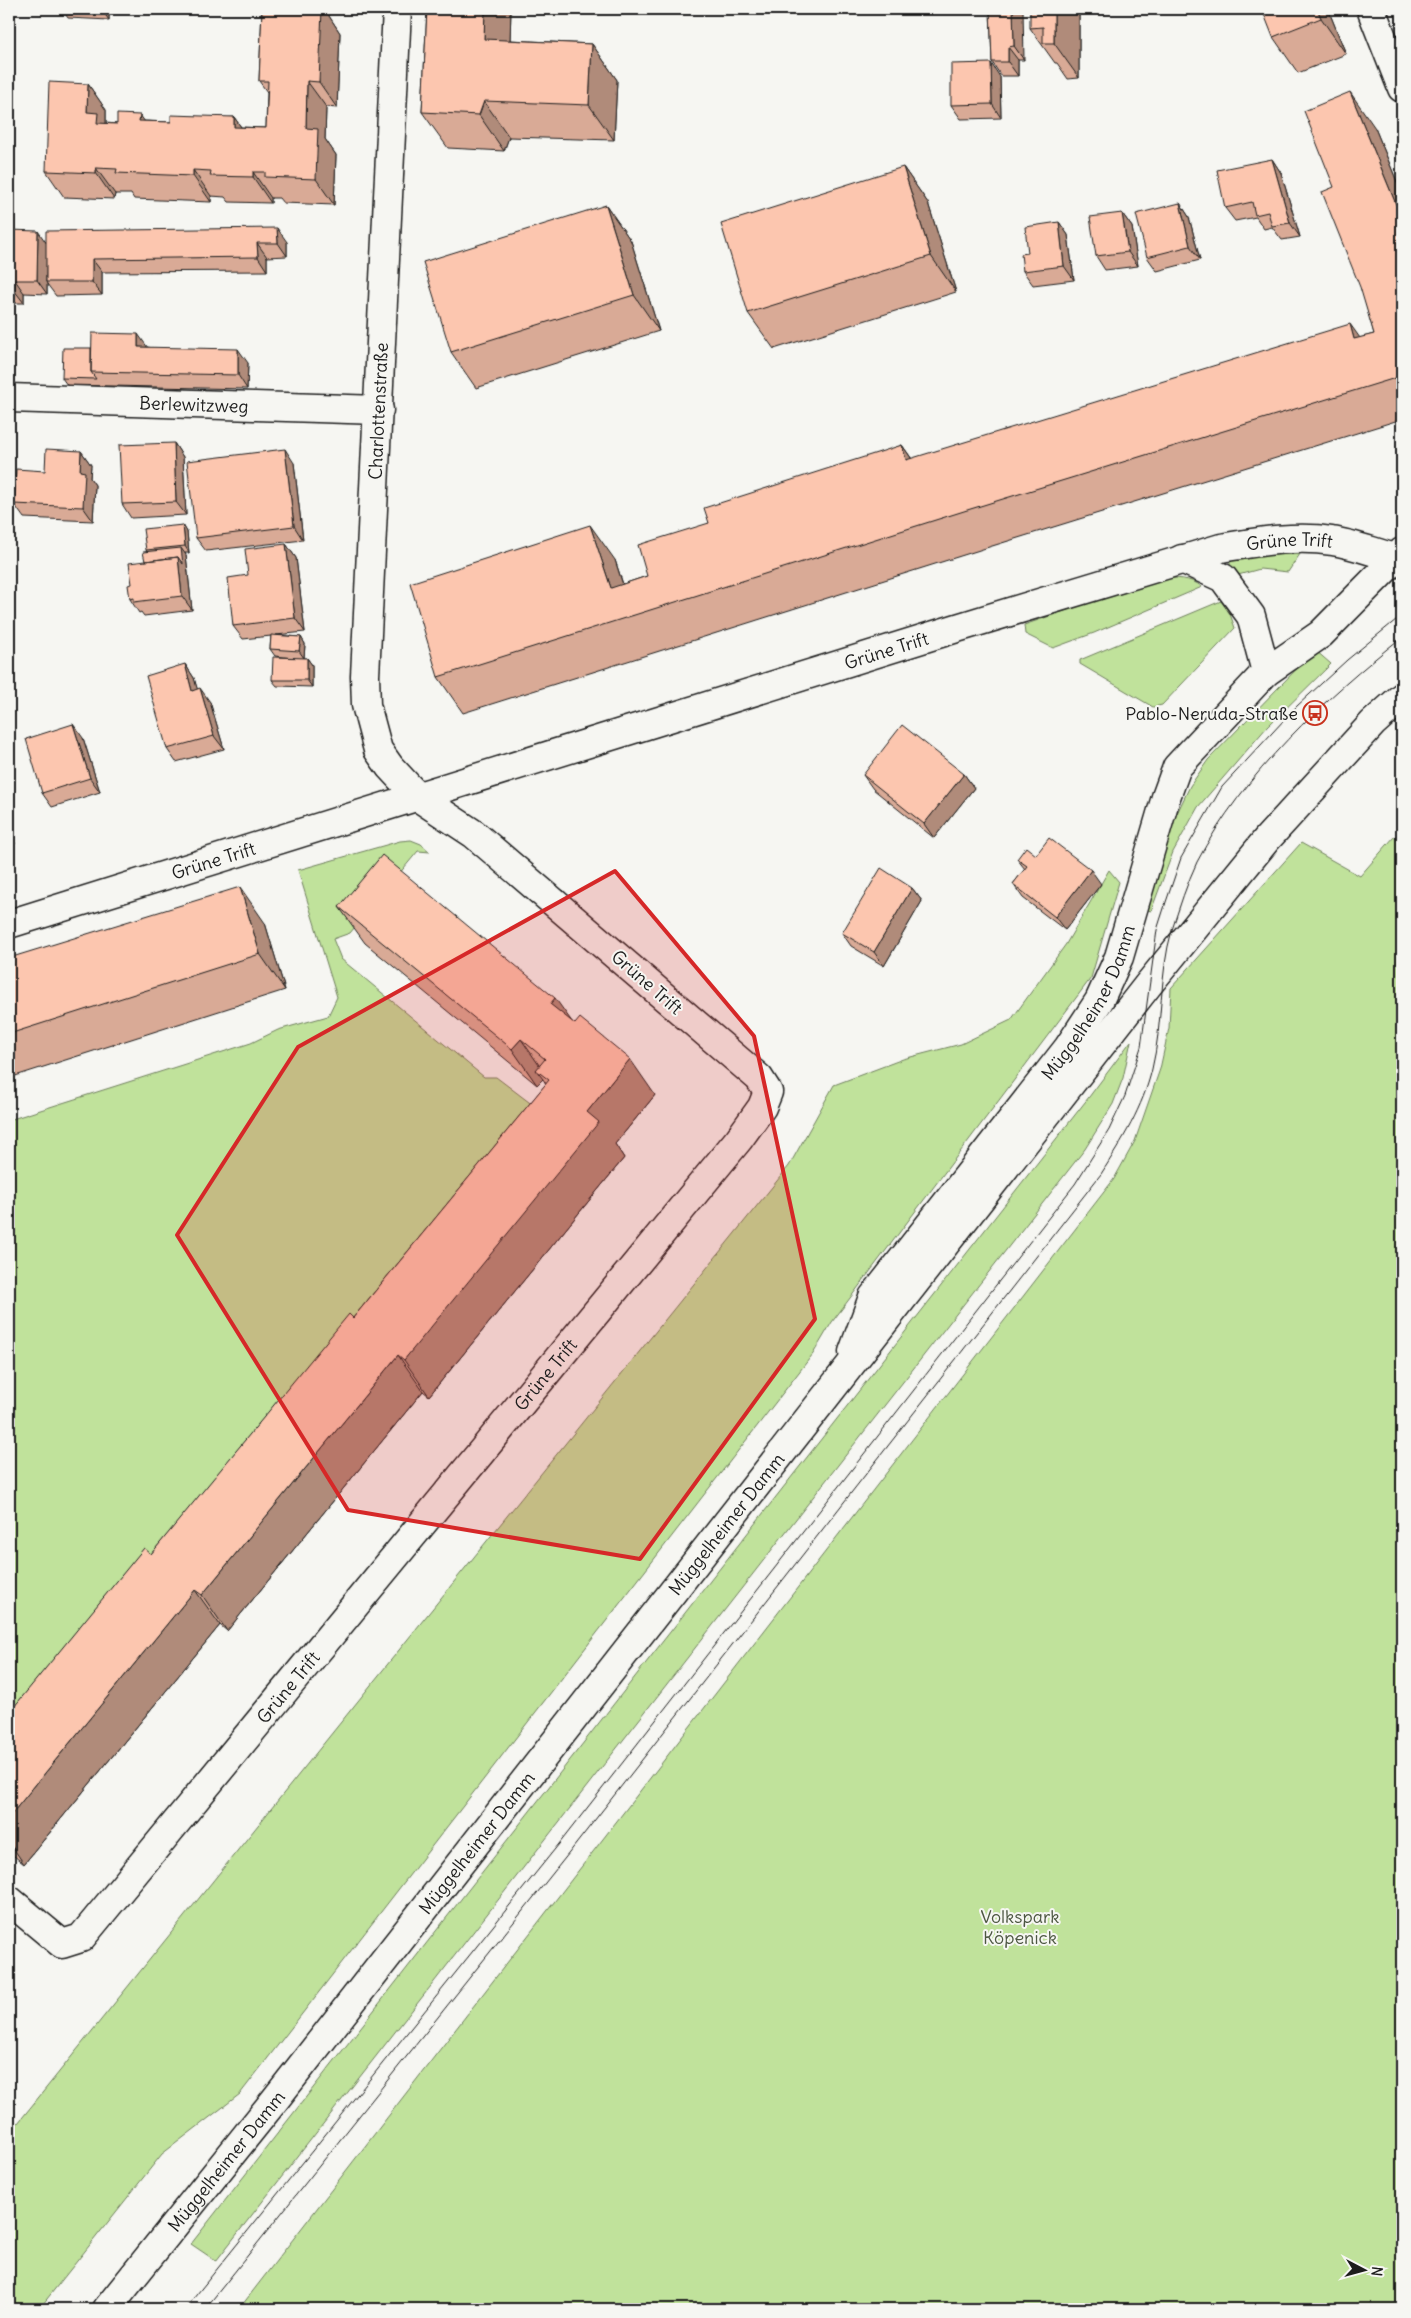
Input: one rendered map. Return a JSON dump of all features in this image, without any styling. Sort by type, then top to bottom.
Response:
[{"type":"street","name":"Charlottenstraße","points":[[397,9],[365,676],[366,705],[378,750],[390,767],[418,797]]},
{"type":"street","points":[[1371,9],[1402,88]]},
{"type":"street","name":"Berlewitzweg","points":[[9,398],[379,410]]},
{"type":"street","name":"Grüne Trift","points":[[9,924],[1182,559],[1230,546],[1306,538],[1333,541],[1400,557]]},
{"type":"street","name":"Müggelheimer Damm","points":[[845,1375],[873,1297],[1068,1048],[1099,1001],[1119,957],[1166,797],[1177,766],[1266,672],[1321,634],[1400,557]]},
{"type":"street","points":[[1182,559],[1223,578],[1251,616],[1266,672]]},
{"type":"street","name":"Müggelheimer Damm","points":[[107,2309],[286,2086],[845,1375],[1142,993],[1267,838],[1373,723],[1398,701]]},
{"type":"street","name":"Grüne Trift","points":[[9,1900],[62,1944],[81,1938],[739,1139],[762,1108],[768,1092],[759,1078],[480,838],[418,797]]},
{"type":"highlighted area","points":[[615,871],[754,1036],[815,1319],[640,1559],[348,1510],[177,1235],[298,1047]]},
{"type":"green space","points":[[1259,554],[1300,554],[1288,572],[1260,569],[1238,575],[1230,568],[1230,562],[1235,559]]},
{"type":"green space","points":[[1159,578],[1193,581],[1202,587],[1094,633],[1053,648],[1025,634],[1024,625]]},
{"type":"green space","points":[[1221,601],[1230,614],[1235,628],[1162,705],[1153,707],[1080,664],[1080,660]]},
{"type":"green space","points":[[1315,650],[1331,664],[1267,727],[1198,807],[1173,852],[1151,911],[1148,910],[1170,828],[1190,786],[1208,760]]},
{"type":"green space","name":"Volkspark Köpenick","points":[[1394,837],[1402,837],[1402,2309],[239,2309],[1114,1179],[1135,1141],[1160,1069],[1169,1028],[1171,988],[1301,843],[1360,876]]},
{"type":"green space","points":[[411,840],[421,844],[430,852],[418,851],[350,933],[333,939],[341,959],[484,1077],[496,1077],[550,1118],[9,1776],[9,1120],[251,1043],[278,1030],[328,1016],[337,997],[298,870],[400,841]]},
{"type":"green space","points":[[1109,870],[1119,882],[1091,978],[832,1322],[813,1354],[240,2094],[162,2154],[39,2309],[9,2309],[9,2121],[18,2123],[789,1166],[834,1085],[903,1059],[961,1044],[1011,1020],[1066,944]]},
{"type":"green space","points":[[1131,1041],[1123,1078],[1113,1104],[1085,1149],[216,2261],[191,2244],[1089,1097]]},
{"type":"building","points":[[262,9],[322,9],[319,82],[307,81],[306,128],[318,129],[316,179],[265,177],[265,172],[253,172],[253,177],[210,176],[211,171],[193,170],[193,176],[116,173],[117,169],[96,168],[96,173],[46,171],[49,82],[88,84],[87,112],[98,113],[97,123],[117,124],[117,114],[140,115],[139,121],[171,122],[171,115],[234,117],[234,127],[266,128],[268,81],[259,81]]},
{"type":"building","points":[[427,9],[485,9],[484,39],[592,44],[589,105],[484,101],[479,115],[422,112]]},
{"type":"building","points":[[990,9],[1013,9],[1014,46],[1008,47],[1008,62],[992,62]]},
{"type":"building","points":[[1030,9],[1054,9],[1054,43],[1043,43],[1043,27],[1030,28]]},
{"type":"building","points":[[1262,9],[1317,9],[1321,18],[1273,37]]},
{"type":"building","points":[[991,63],[992,104],[951,105],[951,64]]},
{"type":"building","points":[[1350,92],[1402,219],[1402,376],[964,511],[438,677],[410,583],[590,525],[611,588],[647,576],[638,545],[709,523],[704,508],[902,445],[906,460],[1350,324],[1354,339],[1374,334],[1360,287],[1322,192],[1334,187],[1304,111]]},
{"type":"building","points":[[1272,159],[1290,223],[1272,226],[1268,212],[1255,215],[1252,202],[1225,208],[1217,170]]},
{"type":"building","points":[[903,167],[931,256],[748,313],[721,224]]},
{"type":"building","points":[[1180,203],[1190,246],[1147,257],[1136,214]]},
{"type":"building","points":[[606,205],[634,295],[451,352],[423,262]]},
{"type":"building","points":[[1122,213],[1128,252],[1096,256],[1090,217]]},
{"type":"building","points":[[1059,222],[1064,266],[1023,271],[1021,254],[1028,253],[1025,227]]},
{"type":"building","points":[[277,228],[278,243],[257,243],[258,257],[92,259],[92,282],[46,282],[46,231]]},
{"type":"building","points":[[9,230],[38,231],[37,280],[15,280],[14,290],[9,290]]},
{"type":"building","points":[[92,333],[138,334],[138,347],[238,349],[238,375],[91,372]]},
{"type":"building","points":[[63,348],[91,348],[91,372],[96,379],[62,378]]},
{"type":"building","points":[[174,443],[176,502],[122,504],[119,445]]},
{"type":"building","points":[[46,449],[81,451],[80,471],[85,472],[83,507],[14,504],[16,469],[45,471]]},
{"type":"building","points":[[285,449],[294,526],[196,538],[187,461]]},
{"type":"building","points":[[183,525],[185,546],[146,550],[143,529]]},
{"type":"building","points":[[286,544],[295,618],[233,626],[228,578],[248,575],[245,549]]},
{"type":"building","points":[[181,548],[183,564],[178,557],[145,561],[143,552]]},
{"type":"building","points":[[178,557],[182,596],[134,602],[134,598],[130,599],[128,585],[132,584],[129,563]]},
{"type":"building","points":[[271,635],[301,637],[299,651],[270,649]]},
{"type":"building","points":[[273,657],[307,658],[307,680],[272,680]]},
{"type":"building","points":[[185,664],[192,691],[200,688],[214,736],[167,749],[146,676]]},
{"type":"building","points":[[73,724],[90,778],[42,793],[26,739]]},
{"type":"building","points":[[902,725],[964,774],[924,824],[863,775]]},
{"type":"building","points":[[1049,838],[1091,870],[1055,917],[1013,884],[1027,866],[1017,859],[1026,847],[1036,855]]},
{"type":"building","points":[[382,855],[555,998],[550,1004],[575,1024],[580,1018],[630,1059],[587,1112],[599,1122],[404,1360],[398,1355],[202,1595],[195,1590],[9,1817],[9,1713],[144,1548],[151,1554],[349,1314],[353,1318],[549,1080],[536,1070],[545,1059],[521,1039],[512,1049],[339,907]]},
{"type":"building","points":[[881,868],[912,888],[874,952],[842,933]]},
{"type":"building","points":[[240,887],[260,954],[9,1034],[9,958]]},
{"type":"tram line","points":[[185,2309],[559,1844],[1075,1184],[1109,1130],[1125,1096],[1141,1047],[1157,930],[1181,858],[1222,787],[1297,706],[1347,660],[1402,615]]},
{"type":"tram line","points":[[205,2309],[569,1853],[1101,1174],[1131,1123],[1148,1083],[1158,1035],[1168,947],[1180,904],[1197,862],[1238,798],[1288,739],[1344,686],[1402,637]]},
{"type":"place","name":"Pablo-Neruda-Straße","points":[[1315,713]]}]
